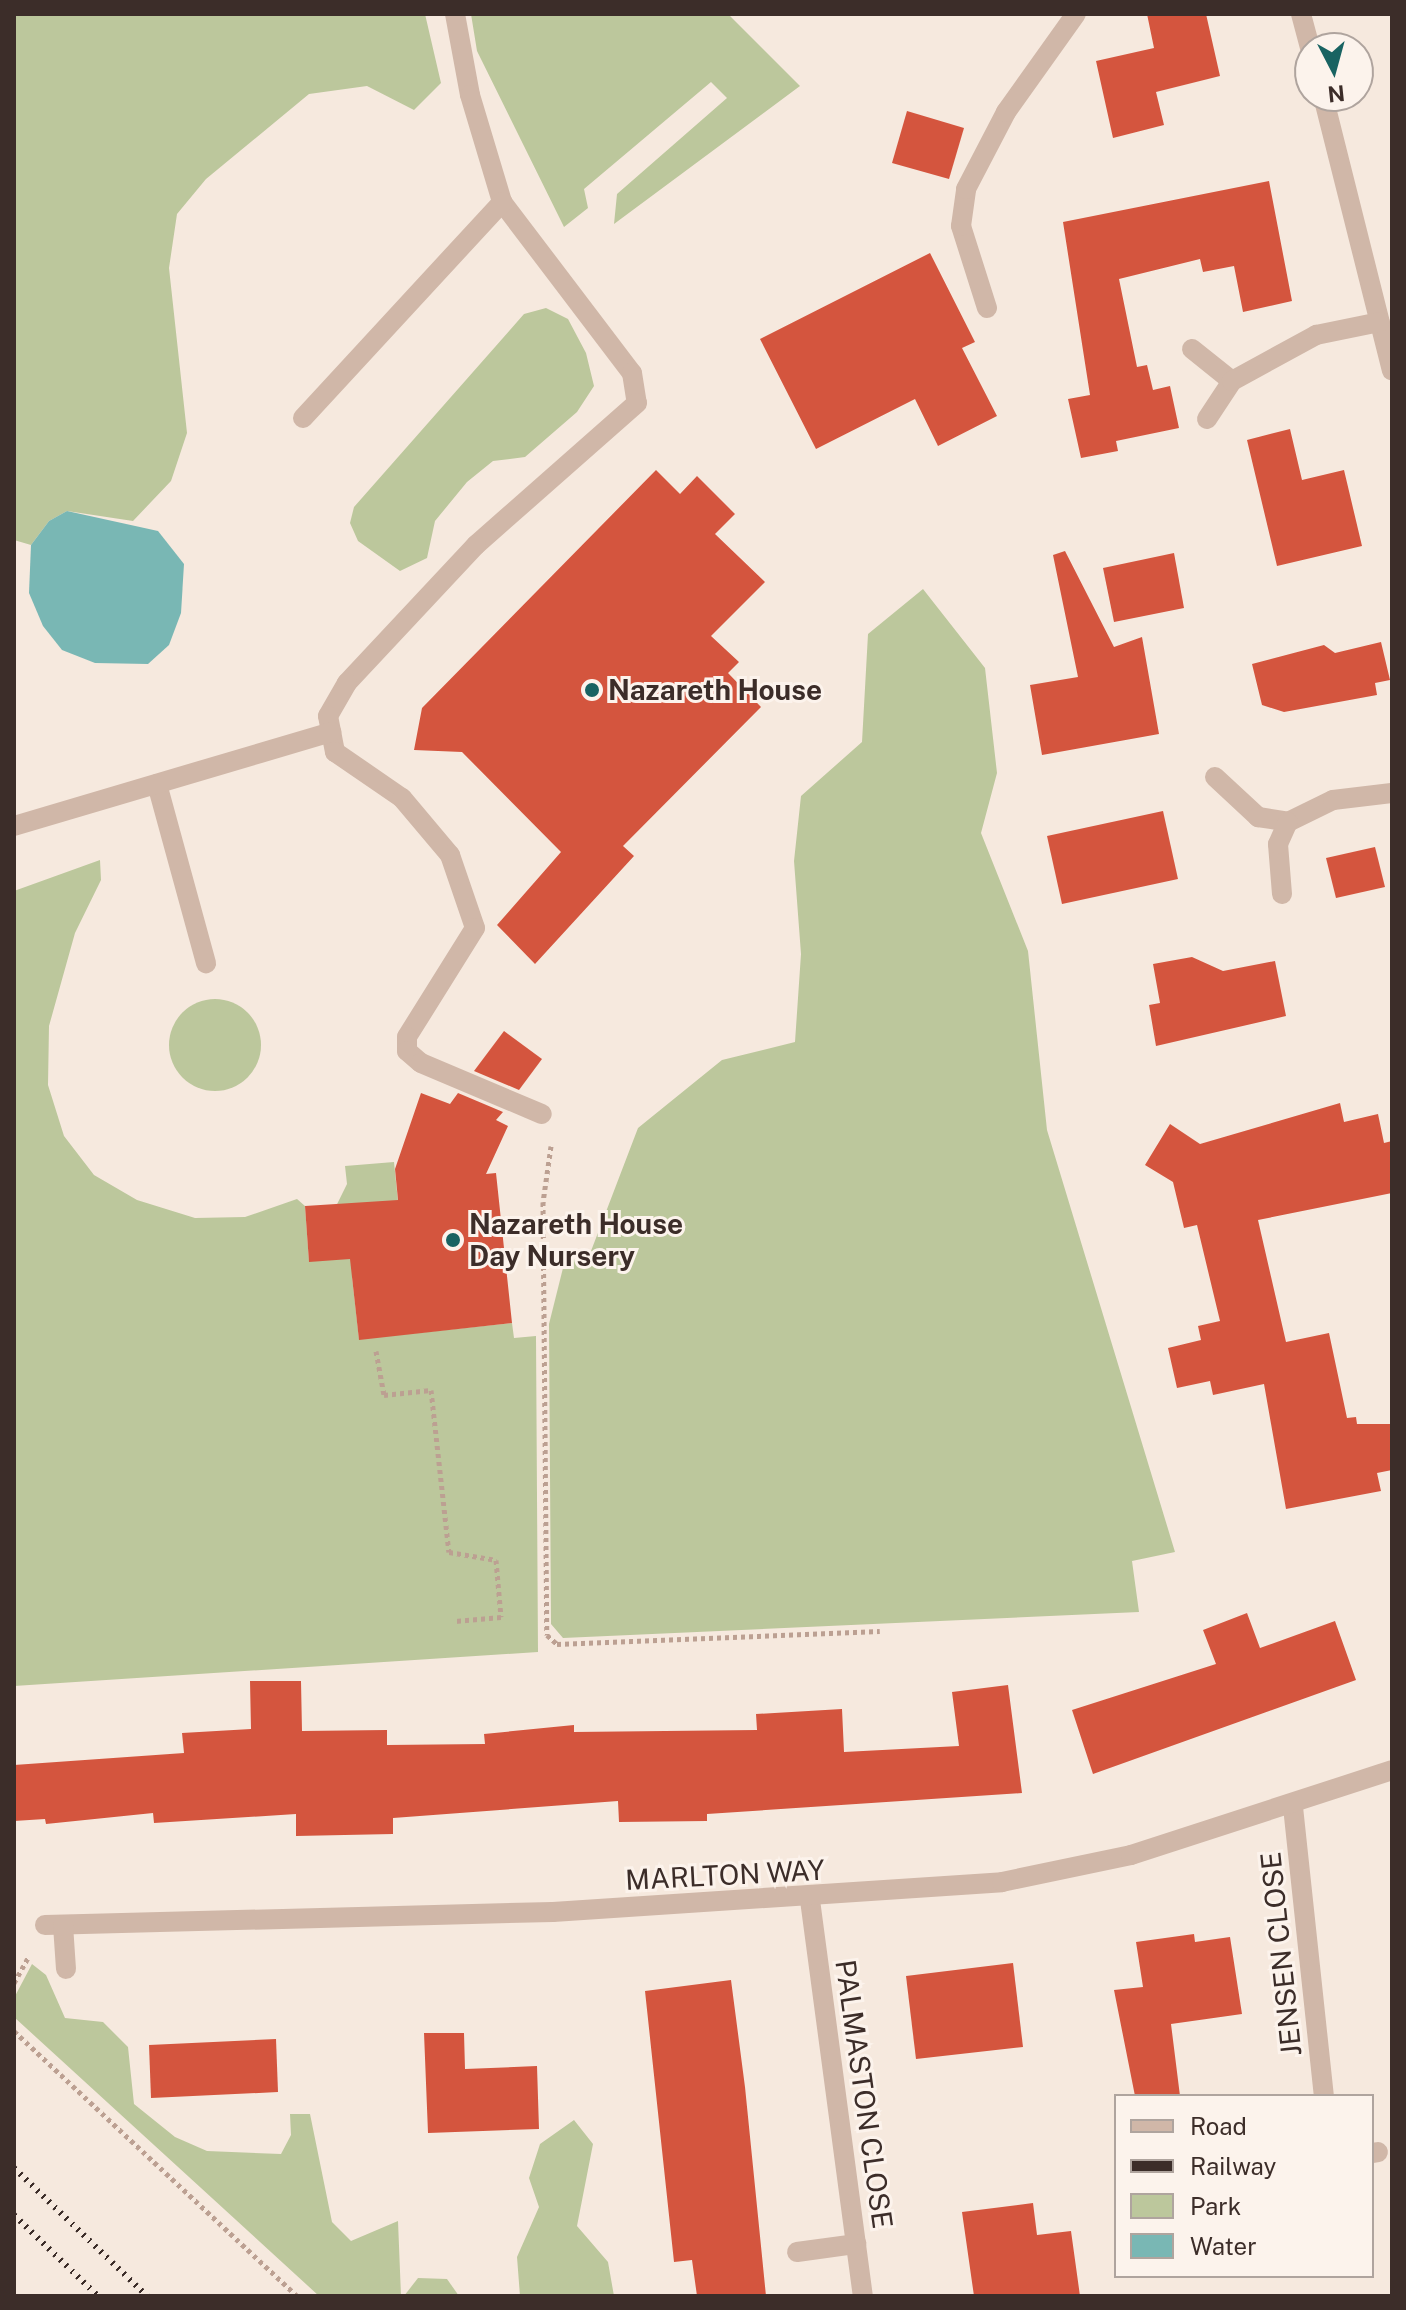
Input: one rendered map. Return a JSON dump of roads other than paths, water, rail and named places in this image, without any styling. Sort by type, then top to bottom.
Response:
[{"type":"street","points":[[455,14],[470,95],[502,202],[632,373],[637,403],[476,545],[347,683],[328,716],[335,752],[402,798],[450,855],[475,928],[407,1037],[407,1051],[421,1063],[542,1114]]},
{"type":"street","points":[[987,308],[961,226],[966,189],[1006,112],[1076,14]]},
{"type":"street","points":[[1327,112],[1392,370]]},
{"type":"street","points":[[303,418],[502,202]]},
{"type":"street","points":[[1207,419],[1232,381],[1316,335],[1380,322]]},
{"type":"street","points":[[1192,349],[1232,381]]},
{"type":"street","points":[[14,826],[331,732]]},
{"type":"street","points":[[1215,777],[1258,817],[1288,822],[1333,800],[1392,793]]},
{"type":"street","points":[[157,784],[206,963]]},
{"type":"street","points":[[1282,894],[1278,844],[1288,822]]},
{"type":"street","name":"MARLTON WAY","points":[[66,1969],[54,1925],[810,1900],[1002,1882],[1131,1855],[1293,1807],[1392,1770]]},
{"type":"street","name":"JENSEN CLOSE","points":[[1293,1807],[1324,2094]]},
{"type":"street","name":"PALMASTON CLOSE","points":[[810,1900],[863,2296]]},
{"type":"street","points":[[797,2252],[856,2244]]},
{"type":"water","points":[[67,511],[158,531],[184,564],[181,613],[169,645],[148,664],[95,663],[62,650],[43,626],[29,593],[31,545],[49,521]]},
{"type":"railway","points":[[14,2168],[147,2296]]},
{"type":"railway","points":[[14,2215],[98,2296]]},
{"type":"place","name":"Nazareth House","points":[[592,690]]},
{"type":"place","name":"Nazareth House Day Nursery","points":[[453,1240]]}]
